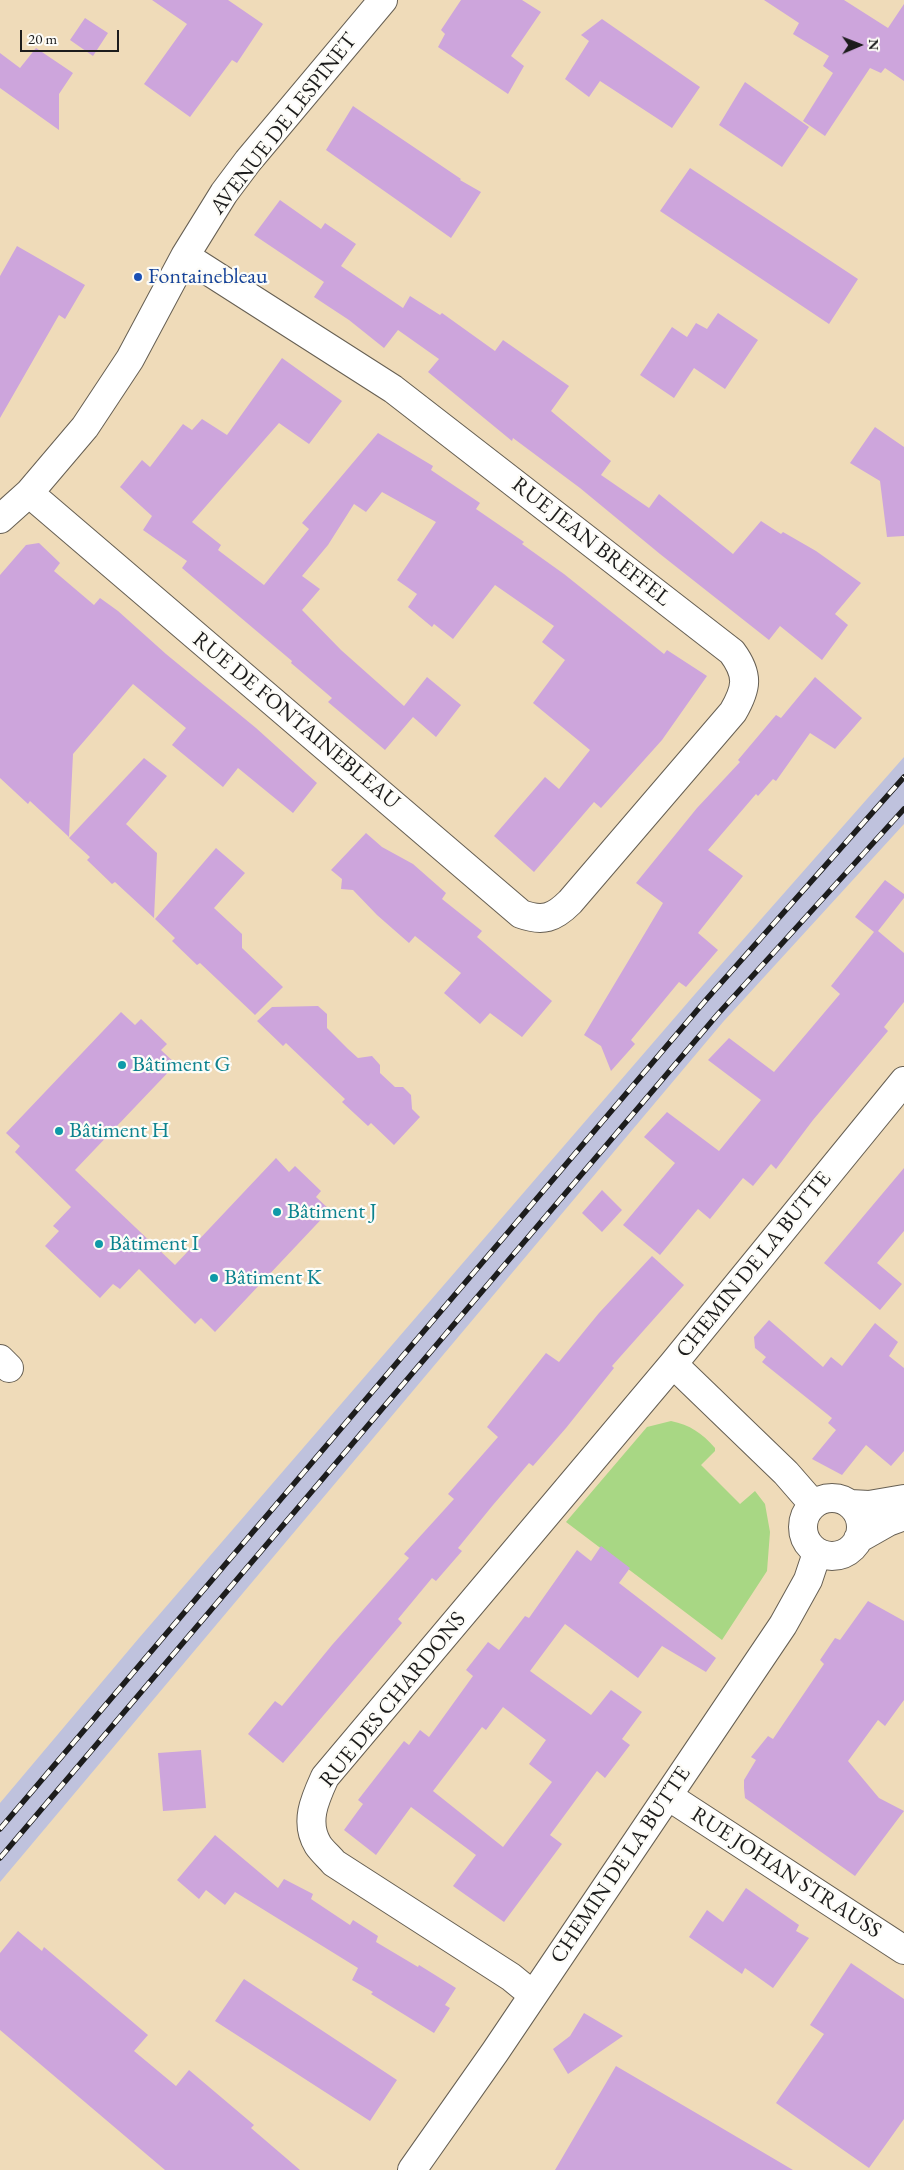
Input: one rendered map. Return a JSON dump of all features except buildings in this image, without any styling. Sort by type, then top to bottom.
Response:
[{"type":"street","name":"AVENUE DE LESPINET","points":[[0,519],[29,493],[85,427],[130,359],[185,256],[224,193],[248,161],[383,0]]},
{"type":"street","name":"RUE JEAN BREFFEL","points":[[185,256],[393,389],[732,652],[742,664],[746,681],[742,698],[734,712],[570,902]]},
{"type":"street","name":"RUE DE FONTAINEBLEAU","points":[[29,493],[521,914],[533,918],[548,918],[559,913],[570,902]]},
{"type":"street","name":"CHEMIN DE LA BUTTE","points":[[813,1504],[786,1473],[673,1364],[904,1081]]},
{"type":"street","name":"RUE DES CHARDONS","points":[[533,1995],[512,1977],[334,1863],[318,1845],[310,1821],[314,1800],[325,1777],[673,1364]]},
{"type":"street","points":[[831,1497],[842,1499],[850,1504],[857,1511],[860,1520],[861,1530],[858,1539],[851,1549],[841,1555],[829,1556],[818,1553],[807,1543],[802,1530],[804,1516],[813,1504],[821,1499],[831,1497]]},
{"type":"street","points":[[850,1504],[869,1505],[904,1499]]},
{"type":"street","points":[[858,1539],[888,1522],[904,1516]]},
{"type":"street","name":"CHEMIN DE LA BUTTE","points":[[412,2170],[533,1995],[783,1625],[808,1580],[818,1553]]},
{"type":"street","name":"RUE JOHAN STRAUSS","points":[[668,1796],[904,1950]]},
{"type":"shaded area","points":[[904,757],[904,824],[723,1022],[0,1882],[0,1803],[139,1638],[696,993]]},
{"type":"green space","points":[[671,1421],[695,1430],[715,1448],[715,1451],[701,1465],[740,1504],[755,1491],[765,1504],[770,1532],[767,1571],[722,1640],[566,1522],[647,1427]]},
{"type":"railway","points":[[0,1829],[705,1001],[904,777]]},
{"type":"railway","points":[[0,1858],[718,1014],[904,809]]},
{"type":"place","name":"Fontainebleau","points":[[138,277]]},
{"type":"place","name":"Bâtiment G","points":[[122,1065]]},
{"type":"place","name":"Bâtiment H","points":[[59,1131]]},
{"type":"place","name":"Bâtiment J","points":[[277,1212]]},
{"type":"place","name":"Bâtiment I","points":[[99,1244]]},
{"type":"place","name":"Bâtiment K","points":[[214,1278]]}]
